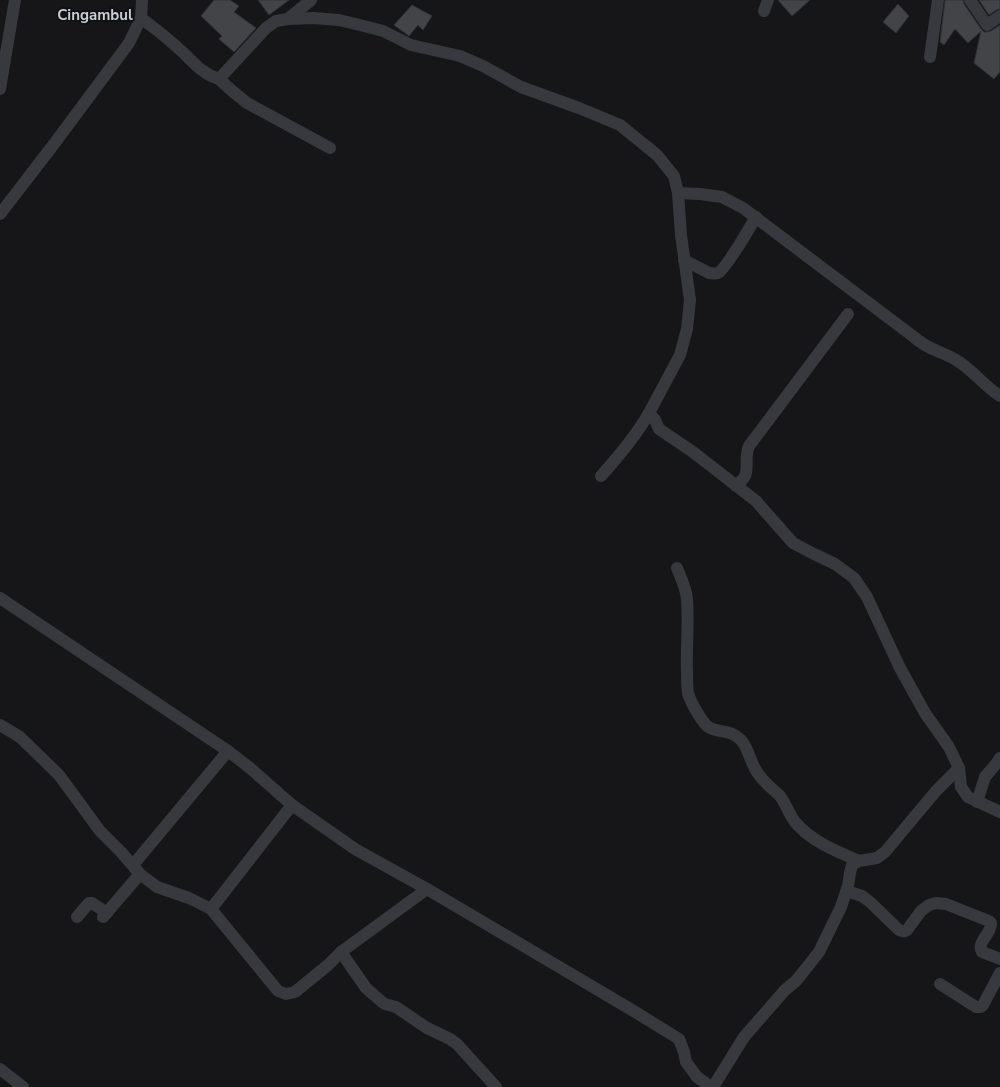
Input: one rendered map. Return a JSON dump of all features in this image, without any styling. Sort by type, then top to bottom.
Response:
[{"type":"street","points":[[0,89],[15,0]]},
{"type":"street","points":[[0,214],[129,43],[140,18],[142,0]]},
{"type":"street","points":[[288,19],[311,0]]},
{"type":"street","points":[[930,57],[938,0]]},
{"type":"street","points":[[970,0],[987,25],[1000,16]]},
{"type":"street","points":[[140,18],[164,35],[200,69],[210,76],[219,78],[247,103],[330,148]]},
{"type":"street","points":[[219,78],[266,28],[276,21],[313,18],[339,20],[360,24],[383,31],[411,45],[460,56],[483,66],[521,87],[579,108],[620,126],[657,156],[674,176],[678,193],[681,235],[690,300],[687,329],[680,355],[649,413],[602,476]]},
{"type":"street","points":[[678,193],[722,197],[743,208],[914,337],[921,344],[956,360],[1000,396]]},
{"type":"street","points":[[684,260],[709,273],[714,274],[719,272],[729,260],[756,218]]},
{"type":"street","points":[[736,486],[743,479],[746,472],[746,454],[749,446],[848,314]]},
{"type":"street","points":[[649,413],[655,420],[659,429],[693,452],[756,501],[793,543],[835,564],[854,578],[866,597],[900,668],[925,713],[949,747],[959,768],[961,787],[968,797],[1000,812]]},
{"type":"street","points":[[677,568],[685,586],[687,599],[688,694],[705,724],[710,728],[730,732],[742,741],[749,753],[757,773],[780,797],[794,821],[802,830],[826,847],[859,861]]},
{"type":"street","points":[[0,598],[228,751],[292,805],[356,849],[427,888],[679,1039],[686,1062],[697,1077],[712,1087],[744,1037],[785,990],[796,981],[819,952],[841,907],[847,891],[852,865],[859,861],[877,858],[885,852],[936,791],[959,768]]},
{"type":"street","points":[[0,724],[20,738],[59,775],[100,831],[137,870],[157,887],[189,898],[211,909],[278,991],[286,994],[295,992],[328,965],[341,952],[427,888]]},
{"type":"street","points":[[77,917],[89,903],[92,903],[105,915],[137,870],[228,751]]},
{"type":"street","points":[[978,802],[985,777],[1000,758]]},
{"type":"street","points":[[211,909],[292,805]]},
{"type":"street","points":[[847,891],[862,896],[902,932],[907,930],[921,911],[929,905],[936,903],[946,904],[989,921],[991,923],[991,929],[980,945],[980,950],[1000,959]]},
{"type":"street","points":[[341,952],[371,993],[385,1004],[396,1007],[426,1028],[450,1038],[496,1087]]},
{"type":"street","points":[[940,984],[976,1007],[981,1007],[1000,972]]},
{"type":"street","points":[[0,1069],[23,1087]]},
{"type":"building","points":[[214,0],[230,0],[239,6],[234,12],[256,28],[234,52],[219,39],[222,36],[201,16]]},
{"type":"building","points":[[258,0],[289,0],[269,15]]},
{"type":"building","points":[[778,0],[810,0],[792,16]]},
{"type":"building","points":[[945,0],[963,0],[964,4],[984,32],[991,31],[1000,25],[1000,72],[994,79],[974,63],[981,31],[968,43],[955,29],[944,45],[940,42]]},
{"type":"building","points":[[979,0],[1000,0],[1000,9],[989,15]]},
{"type":"building","points":[[898,4],[909,16],[896,33],[883,22]]},
{"type":"building","points":[[412,5],[432,16],[423,30],[418,25],[409,36],[394,25]]},
{"type":"district","name":"Cingambul","points":[[95,15]]}]
